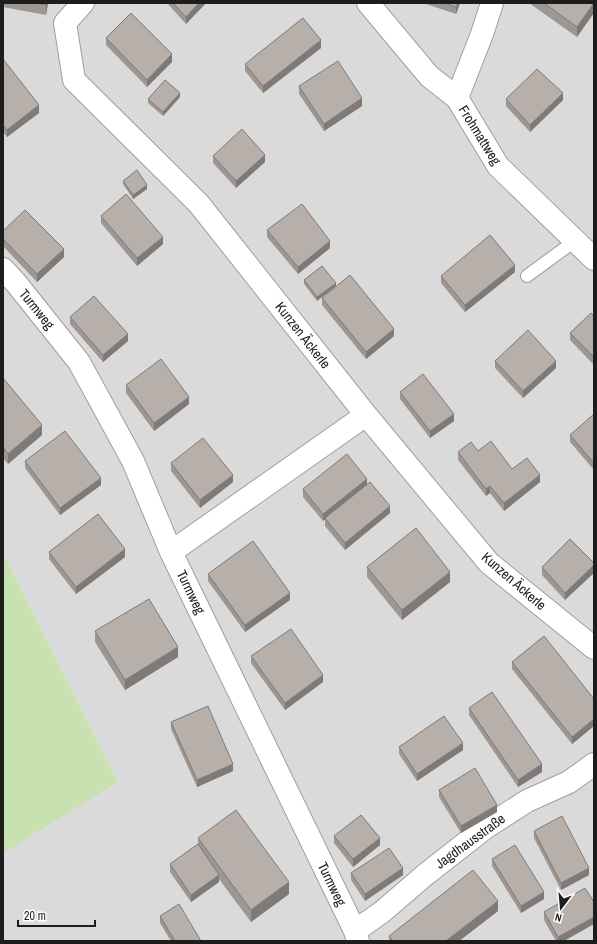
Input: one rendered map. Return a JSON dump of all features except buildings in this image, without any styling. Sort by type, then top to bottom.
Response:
[{"type":"street","name":"Kunzen Äckerle","points":[[83,3],[65,23],[74,80],[199,204],[366,415],[489,563],[594,648]]},
{"type":"street","points":[[368,3],[429,76],[457,98]]},
{"type":"street","name":"Frohmattweg","points":[[492,3],[482,34],[457,98],[498,166],[594,259]]},
{"type":"street","name":"Turmweg","points":[[3,269],[16,283],[79,362],[133,461],[171,552],[357,936]]},
{"type":"street","points":[[171,552],[366,415]]},
{"type":"street","name":"Jagdhausstraße","points":[[357,936],[425,875],[485,828],[527,801],[569,782],[594,764]]},
{"type":"lane","points":[[527,276],[576,240]]},
{"type":"shaded area","points":[[3,3],[594,3],[594,941],[3,941],[3,844],[118,782],[3,553]]},
{"type":"green space","points":[[3,553],[118,782],[3,853]]}]
